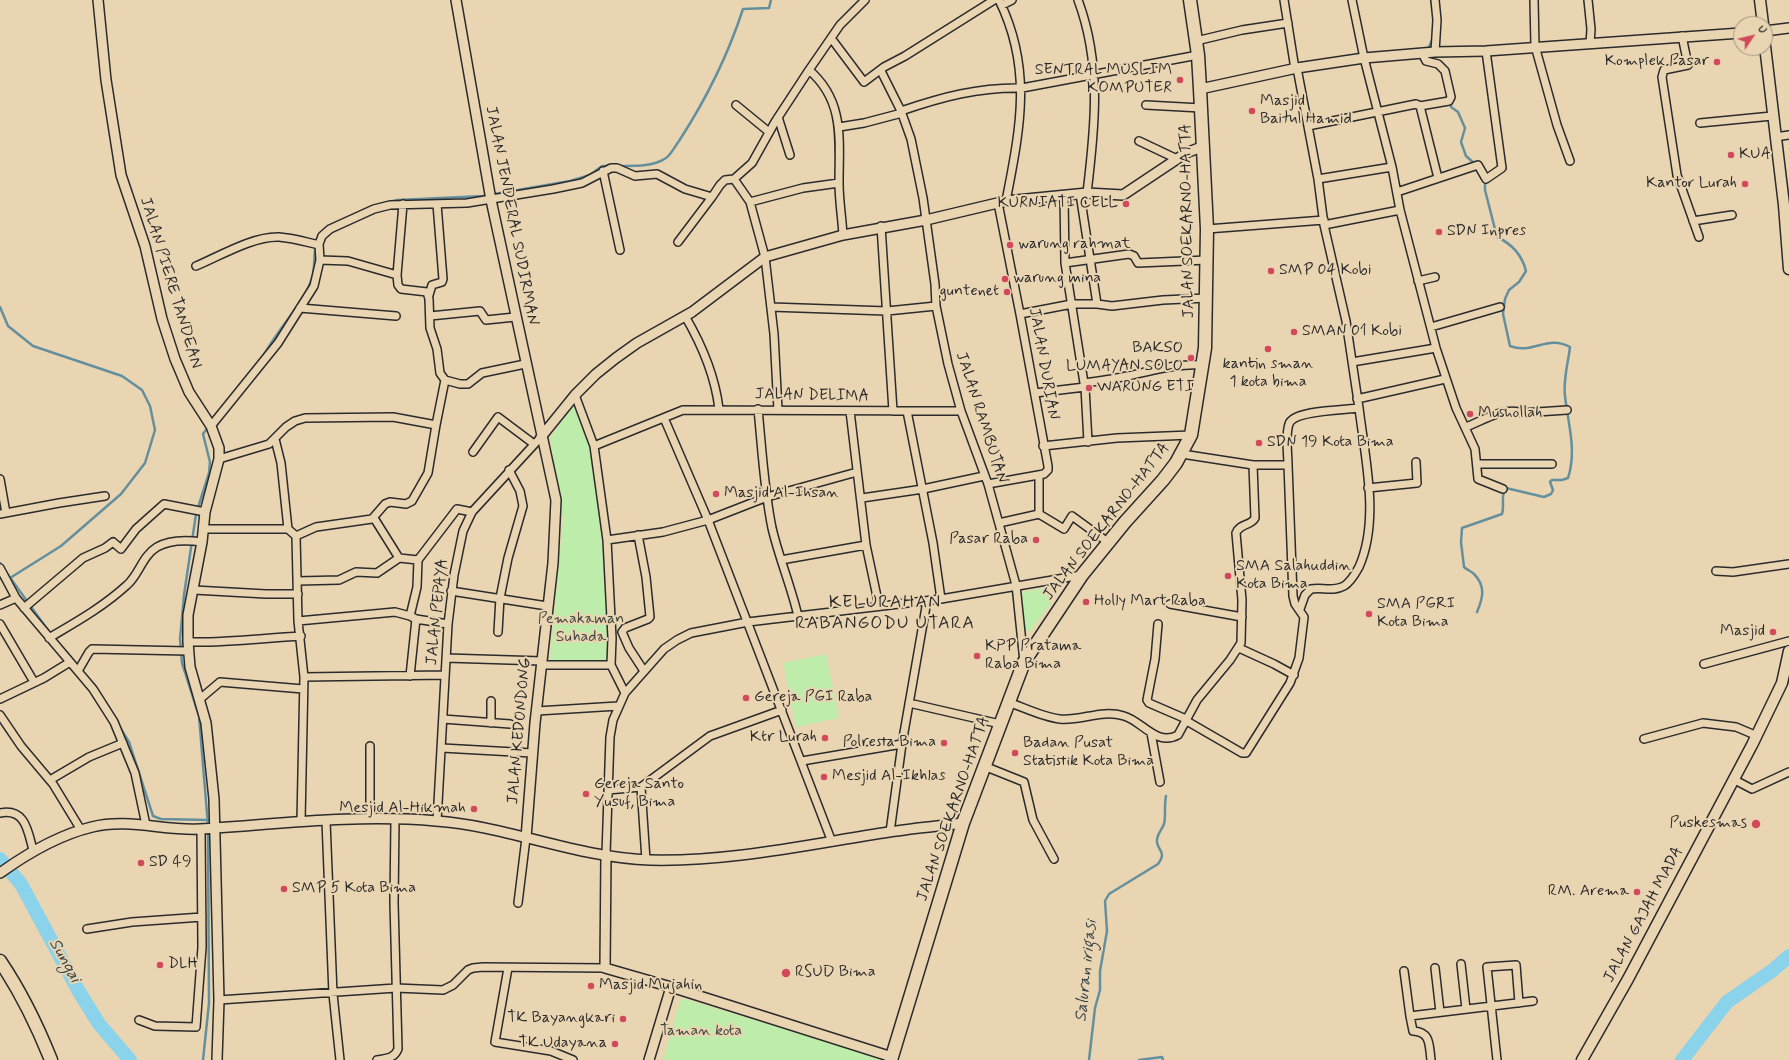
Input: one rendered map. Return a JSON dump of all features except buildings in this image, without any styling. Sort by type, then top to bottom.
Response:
[{"type":"highway","name":"JALAN SOEKARNO-HATTA","points":[[891,1058],[963,823],[1024,662],[1082,575],[1135,510],[1164,480],[1182,454],[1191,435],[1205,348],[1207,229],[1204,146],[1198,55],[1190,0]]},
{"type":"highway","points":[[0,961],[17,986],[39,1028],[51,1060]]},
{"type":"main road","points":[[1760,0],[1762,16]]},
{"type":"main road","points":[[1766,56],[1774,137],[1784,205],[1789,269]]},
{"type":"main road","name":"JALAN GAJAH MADA","points":[[1582,1060],[1628,979],[1752,745],[1755,735],[1782,683],[1789,651]]},
{"type":"street","name":"JALAN PIERE TANDEAN","points":[[98,0],[106,80],[121,175],[145,246],[162,319],[175,359],[189,392],[209,423],[218,448],[219,459],[199,542],[194,590],[188,614],[187,648],[206,723],[208,828],[219,1000],[217,1060]]},
{"type":"street","name":"JALAN JENDERAL SUDIRMAN","points":[[456,0],[491,200],[541,437]]},
{"type":"street","points":[[678,242],[720,185],[725,180],[734,178],[752,163],[778,117],[840,25],[865,0]]},
{"type":"street","points":[[831,38],[864,82],[881,71],[884,67],[905,56],[994,0]]},
{"type":"street","points":[[1002,202],[1015,157],[1022,88],[1016,47],[1000,3],[1012,0]]},
{"type":"street","points":[[1078,0],[1085,19],[1094,75],[1095,120],[1083,194],[1097,304]]},
{"type":"street","points":[[1284,0],[1318,179],[1324,223],[1346,321],[1359,408],[1370,506],[1368,541],[1356,572],[1346,585],[1339,588],[1328,590],[1313,588],[1309,590],[1300,609]]},
{"type":"street","points":[[1352,0],[1364,58],[1392,167],[1400,210],[1445,379],[1474,449],[1478,479],[1503,489]]},
{"type":"street","points":[[1308,126],[1378,113],[1416,104],[1420,106],[1449,101],[1451,97],[1445,71],[1438,64],[1426,60],[1438,20],[1435,0]]},
{"type":"street","points":[[1534,0],[1536,46],[1557,125],[1570,162]]},
{"type":"street","points":[[1588,0],[1591,29],[1590,44]]},
{"type":"street","points":[[1196,41],[1242,30],[1288,23]]},
{"type":"street","points":[[1773,30],[1789,28]]},
{"type":"street","points":[[1200,89],[1296,68],[1364,58],[1428,52],[1486,51],[1536,46],[1590,44],[1733,33]]},
{"type":"street","points":[[1682,36],[1688,65],[1664,70],[1662,77],[1678,175],[1699,237]]},
{"type":"street","points":[[1397,192],[1476,166],[1486,180],[1502,168],[1486,51]]},
{"type":"street","points":[[839,127],[864,124],[959,93],[1000,87],[1022,88],[1198,55]]},
{"type":"street","points":[[809,70],[816,76],[824,88],[833,106],[839,127],[841,148],[839,183],[843,235]]},
{"type":"street","name":"JALAN RAMBUTAN","points":[[881,71],[901,112],[911,138],[918,165],[935,284],[936,306],[948,364],[961,411],[988,484],[1016,585],[1024,662]]},
{"type":"street","points":[[736,105],[770,132]]},
{"type":"street","points":[[1146,105],[1201,108]]},
{"type":"street","points":[[1420,106],[1438,178]]},
{"type":"street","points":[[1700,123],[1772,116]]},
{"type":"street","points":[[778,117],[790,155]]},
{"type":"street","points":[[1774,137],[1789,135]]},
{"type":"street","points":[[1139,140],[1177,159]]},
{"type":"street","points":[[541,437],[575,395],[596,374],[637,343],[685,316],[765,257],[881,226],[926,220],[1002,202],[1064,195],[1123,195],[1186,153],[1204,146]]},
{"type":"street","points":[[1318,179],[1392,167]]},
{"type":"street","points":[[209,423],[278,343],[314,286],[320,260],[319,246],[322,236],[330,229],[374,209],[390,205],[437,204],[491,200],[582,183],[611,168],[617,168],[635,176],[657,174],[686,190],[712,197]]},
{"type":"street","points":[[603,171],[620,250]]},
{"type":"street","points":[[734,178],[750,202],[765,257],[771,307],[778,410]]},
{"type":"street","points":[[750,202],[803,188],[839,183]]},
{"type":"street","points":[[1064,195],[1065,263],[1084,385],[1088,442]]},
{"type":"street","name":"JALAN DURIAN","points":[[1002,202],[1020,314],[1048,469],[1045,473],[1039,475]]},
{"type":"street","points":[[403,204],[397,275],[398,285],[401,289],[406,291],[424,291],[429,294]]},
{"type":"street","points":[[437,204],[443,279],[442,282],[432,285],[429,294],[430,328],[437,349],[440,373],[445,380],[460,384],[468,384],[482,373],[525,364]]},
{"type":"street","points":[[1207,229],[1324,223],[1400,210]]},
{"type":"street","points":[[1693,221],[1732,215]]},
{"type":"street","points":[[881,226],[893,412]]},
{"type":"street","points":[[196,266],[255,240],[269,238],[291,238],[319,246]]},
{"type":"street","points":[[1065,263],[1090,258],[1129,254],[1134,256],[1138,263],[1207,260]]},
{"type":"street","points":[[320,260],[348,261],[397,275]]},
{"type":"street","points":[[1418,281],[1435,276]]},
{"type":"street","points":[[1020,314],[1072,304],[1097,304],[1112,306],[1163,300],[1207,298]]},
{"type":"street","points":[[771,307],[887,311],[936,306]]},
{"type":"street","points":[[1431,327],[1500,307]]},
{"type":"street","points":[[300,308],[396,316]]},
{"type":"street","points":[[430,316],[480,311],[486,320],[515,317]]},
{"type":"street","points":[[685,316],[695,333],[709,366],[717,395],[719,409]]},
{"type":"street","points":[[1352,362],[1436,348]]},
{"type":"street","points":[[1034,393],[1125,377],[1157,368],[1186,364],[1203,365]]},
{"type":"street","points":[[1357,399],[1445,379]]},
{"type":"street","points":[[296,536],[316,527],[374,518],[385,504],[390,502],[406,504],[415,498],[428,473],[445,380]]},
{"type":"street","points":[[575,395],[594,446],[607,540],[612,638],[611,665],[625,693]]},
{"type":"street","points":[[1158,624],[1155,659],[1147,701],[1186,720],[1244,754],[1247,752],[1294,675],[1299,658],[1304,625],[1303,615],[1295,604],[1292,582],[1288,465],[1289,424],[1291,420],[1302,414],[1359,408]]},
{"type":"street","points":[[758,409],[767,497],[772,528],[781,560],[792,589],[798,616]]},
{"type":"street","name":"JALAN DELIMA","points":[[594,446],[683,410],[758,409],[893,412],[961,411]]},
{"type":"street","points":[[1466,427],[1507,411],[1517,411],[1522,413],[1568,410]]},
{"type":"street","points":[[850,411],[857,472],[862,498],[866,545],[879,606]]},
{"type":"street","points":[[907,411],[923,489],[941,599]]},
{"type":"street","points":[[473,452],[498,416],[534,444]]},
{"type":"street","points":[[219,459],[269,444],[286,427],[295,421],[305,418],[393,417],[436,425]]},
{"type":"street","points":[[664,418],[708,520],[832,842]]},
{"type":"street","points":[[1043,446],[1117,438],[1191,435]]},
{"type":"street","name":"JALAN PEPAYA","points":[[436,820],[438,778],[442,748],[451,591],[463,531],[472,512],[541,437]]},
{"type":"street","name":"JALAN KEDONDONG","points":[[526,838],[532,753],[547,606],[553,563],[556,510],[554,488],[541,437]]},
{"type":"street","points":[[275,439],[281,463],[288,529]]},
{"type":"street","points":[[1182,454],[1253,465],[1288,465]]},
{"type":"street","points":[[1368,488],[1417,483],[1416,462]]},
{"type":"street","points":[[1477,464],[1552,464]]},
{"type":"street","points":[[1008,702],[1062,719],[1102,713],[1124,716],[1133,720],[1151,734],[1158,737],[1174,737],[1180,734],[1186,720],[1210,683],[1239,648],[1242,635],[1242,617],[1236,533],[1240,527],[1252,523],[1255,518],[1253,465]]},
{"type":"street","points":[[498,632],[500,598],[508,558],[523,506],[520,491],[510,470]]},
{"type":"street","points":[[607,540],[663,532],[708,520],[767,497],[857,472]]},
{"type":"street","points":[[988,484],[1039,475],[1039,514]]},
{"type":"street","points":[[862,498],[923,489],[984,476]]},
{"type":"street","points":[[0,479],[3,514],[105,496]]},
{"type":"street","points":[[24,608],[82,558],[105,548],[113,542],[121,549],[136,528],[164,504],[205,512]]},
{"type":"street","points":[[410,676],[418,560],[457,509],[472,512]]},
{"type":"street","points":[[999,523],[1039,514],[1064,529],[1072,516],[1108,543]]},
{"type":"street","points":[[374,518],[399,558]]},
{"type":"street","points":[[203,529],[288,529],[296,536],[298,621],[304,677],[301,821]]},
{"type":"street","points":[[638,535],[646,577],[650,617],[648,620],[625,628],[622,632],[629,648],[644,671]]},
{"type":"street","points":[[48,638],[96,611],[128,584],[145,559],[157,547],[171,542],[199,542]]},
{"type":"street","points":[[781,560],[866,545]]},
{"type":"street","points":[[298,581],[339,580],[356,572],[377,573],[399,558],[418,560]]},
{"type":"street","points":[[1716,571],[1733,572],[1789,564]]},
{"type":"street","points":[[0,568],[16,598],[48,638],[93,689],[114,722],[135,773],[146,825]]},
{"type":"street","points":[[605,968],[606,854],[610,737],[618,706],[625,693],[664,650],[677,640],[690,633],[748,622],[927,601],[1082,575]]},
{"type":"street","points":[[194,590],[298,594]]},
{"type":"street","points":[[451,591],[547,606]]},
{"type":"street","points":[[0,605],[16,598]]},
{"type":"street","points":[[890,832],[902,744],[927,601]]},
{"type":"street","points":[[1170,604],[1242,617]]},
{"type":"street","points":[[298,621],[377,612],[395,612],[413,618],[448,624]]},
{"type":"street","points":[[0,624],[34,682]]},
{"type":"street","points":[[78,671],[92,649],[176,652],[187,648],[232,640],[300,636]]},
{"type":"street","points":[[1704,664],[1789,641]]},
{"type":"street","points":[[1239,648],[1294,675]]},
{"type":"street","points":[[446,658],[611,665]]},
{"type":"street","points":[[0,699],[70,662]]},
{"type":"street","points":[[304,677],[445,675]]},
{"type":"street","points":[[200,699],[220,682],[303,689]]},
{"type":"street","points":[[490,723],[491,702]]},
{"type":"street","points":[[909,703],[1000,724]]},
{"type":"street","points":[[537,711],[618,706]]},
{"type":"street","points":[[608,790],[641,787],[710,736],[782,710]]},
{"type":"street","points":[[0,715],[22,746],[50,780],[81,830]]},
{"type":"street","points":[[443,719],[510,724]]},
{"type":"street","points":[[1644,739],[1703,723],[1736,727],[1755,735]]},
{"type":"street","points":[[1151,734],[1160,782]]},
{"type":"street","points":[[50,780],[89,757],[123,743]]},
{"type":"street","points":[[802,761],[902,744]]},
{"type":"street","points":[[370,746],[370,819]]},
{"type":"street","points":[[442,748],[532,753]]},
{"type":"street","points":[[984,766],[1024,782],[1034,820],[1054,859]]},
{"type":"street","points":[[1733,779],[1752,789],[1789,772]]},
{"type":"street","points":[[641,787],[646,860]]},
{"type":"street","points":[[0,813],[15,814],[25,822],[32,851]]},
{"type":"street","points":[[0,873],[32,851],[81,830],[114,824],[208,828],[301,821],[370,819],[436,820],[485,828],[606,854],[646,860],[684,860],[777,851],[890,832],[963,823]]},
{"type":"street","points":[[377,1060],[396,1055],[398,1049],[394,903],[395,820]]},
{"type":"street","points":[[326,821],[333,994],[340,1060]]},
{"type":"street","points":[[139,1020],[155,1026],[196,1027],[208,828]]},
{"type":"street","points":[[518,903],[526,838]]},
{"type":"street","points":[[87,929],[132,922],[202,917]]},
{"type":"street","points":[[1460,964],[1466,1009]]},
{"type":"street","points":[[1497,1060],[1487,967],[1516,965],[1519,1003]]},
{"type":"street","points":[[219,1000],[333,994],[396,988],[442,990],[452,985],[462,974],[473,968],[605,968],[670,987],[891,1058]]},
{"type":"street","points":[[508,968],[495,1042],[551,1051],[573,1060]]},
{"type":"street","points":[[1434,968],[1440,1012]]},
{"type":"street","points":[[1404,971],[1412,1031],[1425,1034],[1428,1041],[1431,1060]]},
{"type":"street","points":[[649,1060],[670,987]]},
{"type":"street","points":[[1410,1016],[1533,1001]]},
{"type":"green space","name":"Pemakaman Suhada","points":[[574,404],[593,451],[606,547],[609,662],[550,661],[563,519],[550,438]]},
{"type":"green space","points":[[1044,588],[1052,594],[1053,600],[1030,632],[1024,629],[1022,592]]},
{"type":"green space","points":[[826,654],[839,718],[796,727],[783,663]]},
{"type":"green space","name":"Taman kota","points":[[681,998],[882,1058],[881,1060],[663,1060]]},
{"type":"waterway","points":[[619,166],[637,166],[655,163],[670,155],[698,110],[715,77],[743,9],[769,8],[771,0]]},
{"type":"waterway","points":[[1431,0],[1433,8]]},
{"type":"waterway","points":[[1428,49],[1433,38]]},
{"type":"waterway","points":[[1451,103],[1451,107],[1458,112],[1465,128],[1461,142],[1466,156],[1475,164]]},
{"type":"waterway","points":[[389,202],[398,200],[483,196],[570,181],[590,175],[602,166],[610,166]]},
{"type":"waterway","points":[[1477,612],[1481,602],[1482,588],[1474,574],[1464,567],[1461,542],[1462,528],[1502,514],[1503,494],[1506,488],[1544,497],[1551,494],[1553,490],[1550,482],[1552,480],[1562,480],[1568,478],[1572,457],[1565,390],[1565,378],[1570,347],[1554,343],[1547,343],[1526,348],[1510,346],[1503,314],[1505,299],[1509,290],[1519,282],[1526,271],[1522,260],[1516,251],[1497,237],[1485,190],[1485,180]]},
{"type":"waterway","points":[[261,359],[307,290],[313,274],[316,244],[321,233],[326,229]]},
{"type":"waterway","points":[[0,307],[8,326],[33,346],[122,376],[142,390],[150,406],[155,430],[145,463],[121,494],[61,546],[10,578]]},
{"type":"waterway","points":[[208,826],[199,716],[182,663],[180,639],[184,595],[196,514],[209,473],[210,462],[203,434],[209,426]]},
{"type":"waterway","points":[[0,563],[3,568]]},
{"type":"waterway","points":[[6,572],[50,633],[95,686]]},
{"type":"waterway","points":[[119,726],[129,742],[153,816],[161,819],[208,820]]},
{"type":"waterway","name":"Saluran irigasi","points":[[1089,1060],[1095,1008],[1100,990],[1100,971],[1107,931],[1105,901],[1109,894],[1158,864],[1161,860],[1162,854],[1157,839],[1164,824],[1166,796]]},
{"type":"waterway","points":[[203,1060],[209,1003],[208,831]]},
{"type":"waterway","name":"Sungai","points":[[0,859],[21,884],[78,990],[99,1024],[130,1060]]},
{"type":"waterway","points":[[1682,1060],[1727,1002],[1773,970],[1789,956]]},
{"type":"waterway","name":"Saluran irigasi","points":[[1139,1060],[1162,1057],[1163,1060]]},
{"type":"place","name":"Komplek Pasar","points":[[1717,62]]},
{"type":"place","name":"SENTRAL MUSLIM KOMPUTER","points":[[1180,80]]},
{"type":"place","name":"Masjid Baitul Hamid","points":[[1252,111]]},
{"type":"place","name":"KUA","points":[[1731,155]]},
{"type":"place","name":"Kantor Lurah","points":[[1745,184]]},
{"type":"place","name":"KURNIATI CELL","points":[[1126,204]]},
{"type":"place","name":"SDN Inpres","points":[[1439,232]]},
{"type":"place","name":"warung rahmat","points":[[1010,245]]},
{"type":"place","name":"SMP 04 Kobi","points":[[1271,271]]},
{"type":"place","name":"warung mina","points":[[1005,279]]},
{"type":"place","name":"guntenet","points":[[1007,292]]},
{"type":"place","name":"SMAN 01 Kobi","points":[[1294,332]]},
{"type":"place","name":"kantin sman 1 kota bima","points":[[1268,349]]},
{"type":"place","name":"BAKSO LUMAYAN SOLO","points":[[1191,358]]},
{"type":"place","name":"WARUNG ETI","points":[[1089,388]]},
{"type":"place","name":"Mushollah","points":[[1470,414]]},
{"type":"place","name":"SDN 19 Kota Bima","points":[[1259,443]]},
{"type":"place","name":"Masjid Al-Ihsan","points":[[716,494]]},
{"type":"place","name":"Pasar Raba","points":[[1036,540]]},
{"type":"place","name":"SMA Salahuddin Kota Bima","points":[[1228,576]]},
{"type":"place","name":"Holly Mart Raba","points":[[1086,602]]},
{"type":"place","name":"SMA PGRI Kota Bima","points":[[1369,614]]},
{"type":"place","name":"Masjid","points":[[1773,632]]},
{"type":"place","name":"KPP Pratama Raba Bima","points":[[977,656]]},
{"type":"place","name":"Gereja PGI Raba","points":[[746,698]]},
{"type":"place","name":"Ktr Lurah","points":[[825,738]]},
{"type":"place","name":"Polresta Bima","points":[[944,743]]},
{"type":"place","name":"Badan Pusat Statistik Kota Bima","points":[[1015,753]]},
{"type":"place","name":"Mesjid Al-Ikhlas","points":[[824,777]]},
{"type":"place","name":"Gereja Santo Yusuf, Bima","points":[[586,794]]},
{"type":"place","name":"Mesjid Al-Hikmah","points":[[474,809]]},
{"type":"place","name":"Puskesmas","points":[[1756,824]]},
{"type":"place","name":"SD 49","points":[[141,863]]},
{"type":"place","name":"SMP 5 Kota Bima","points":[[284,889]]},
{"type":"place","name":"RM. Arema","points":[[1637,892]]},
{"type":"place","name":"DLH","points":[[160,965]]},
{"type":"place","name":"RSUD Bima","points":[[786,973]]},
{"type":"place","name":"Masjid Mujahin","points":[[591,986]]},
{"type":"place","name":"TK Bayangkari","points":[[623,1019]]},
{"type":"place","name":"TK Udayana","points":[[615,1044]]},
{"type":"district","name":"KELURAHAN RABANGODU UTARA","points":[[885,613]]}]
